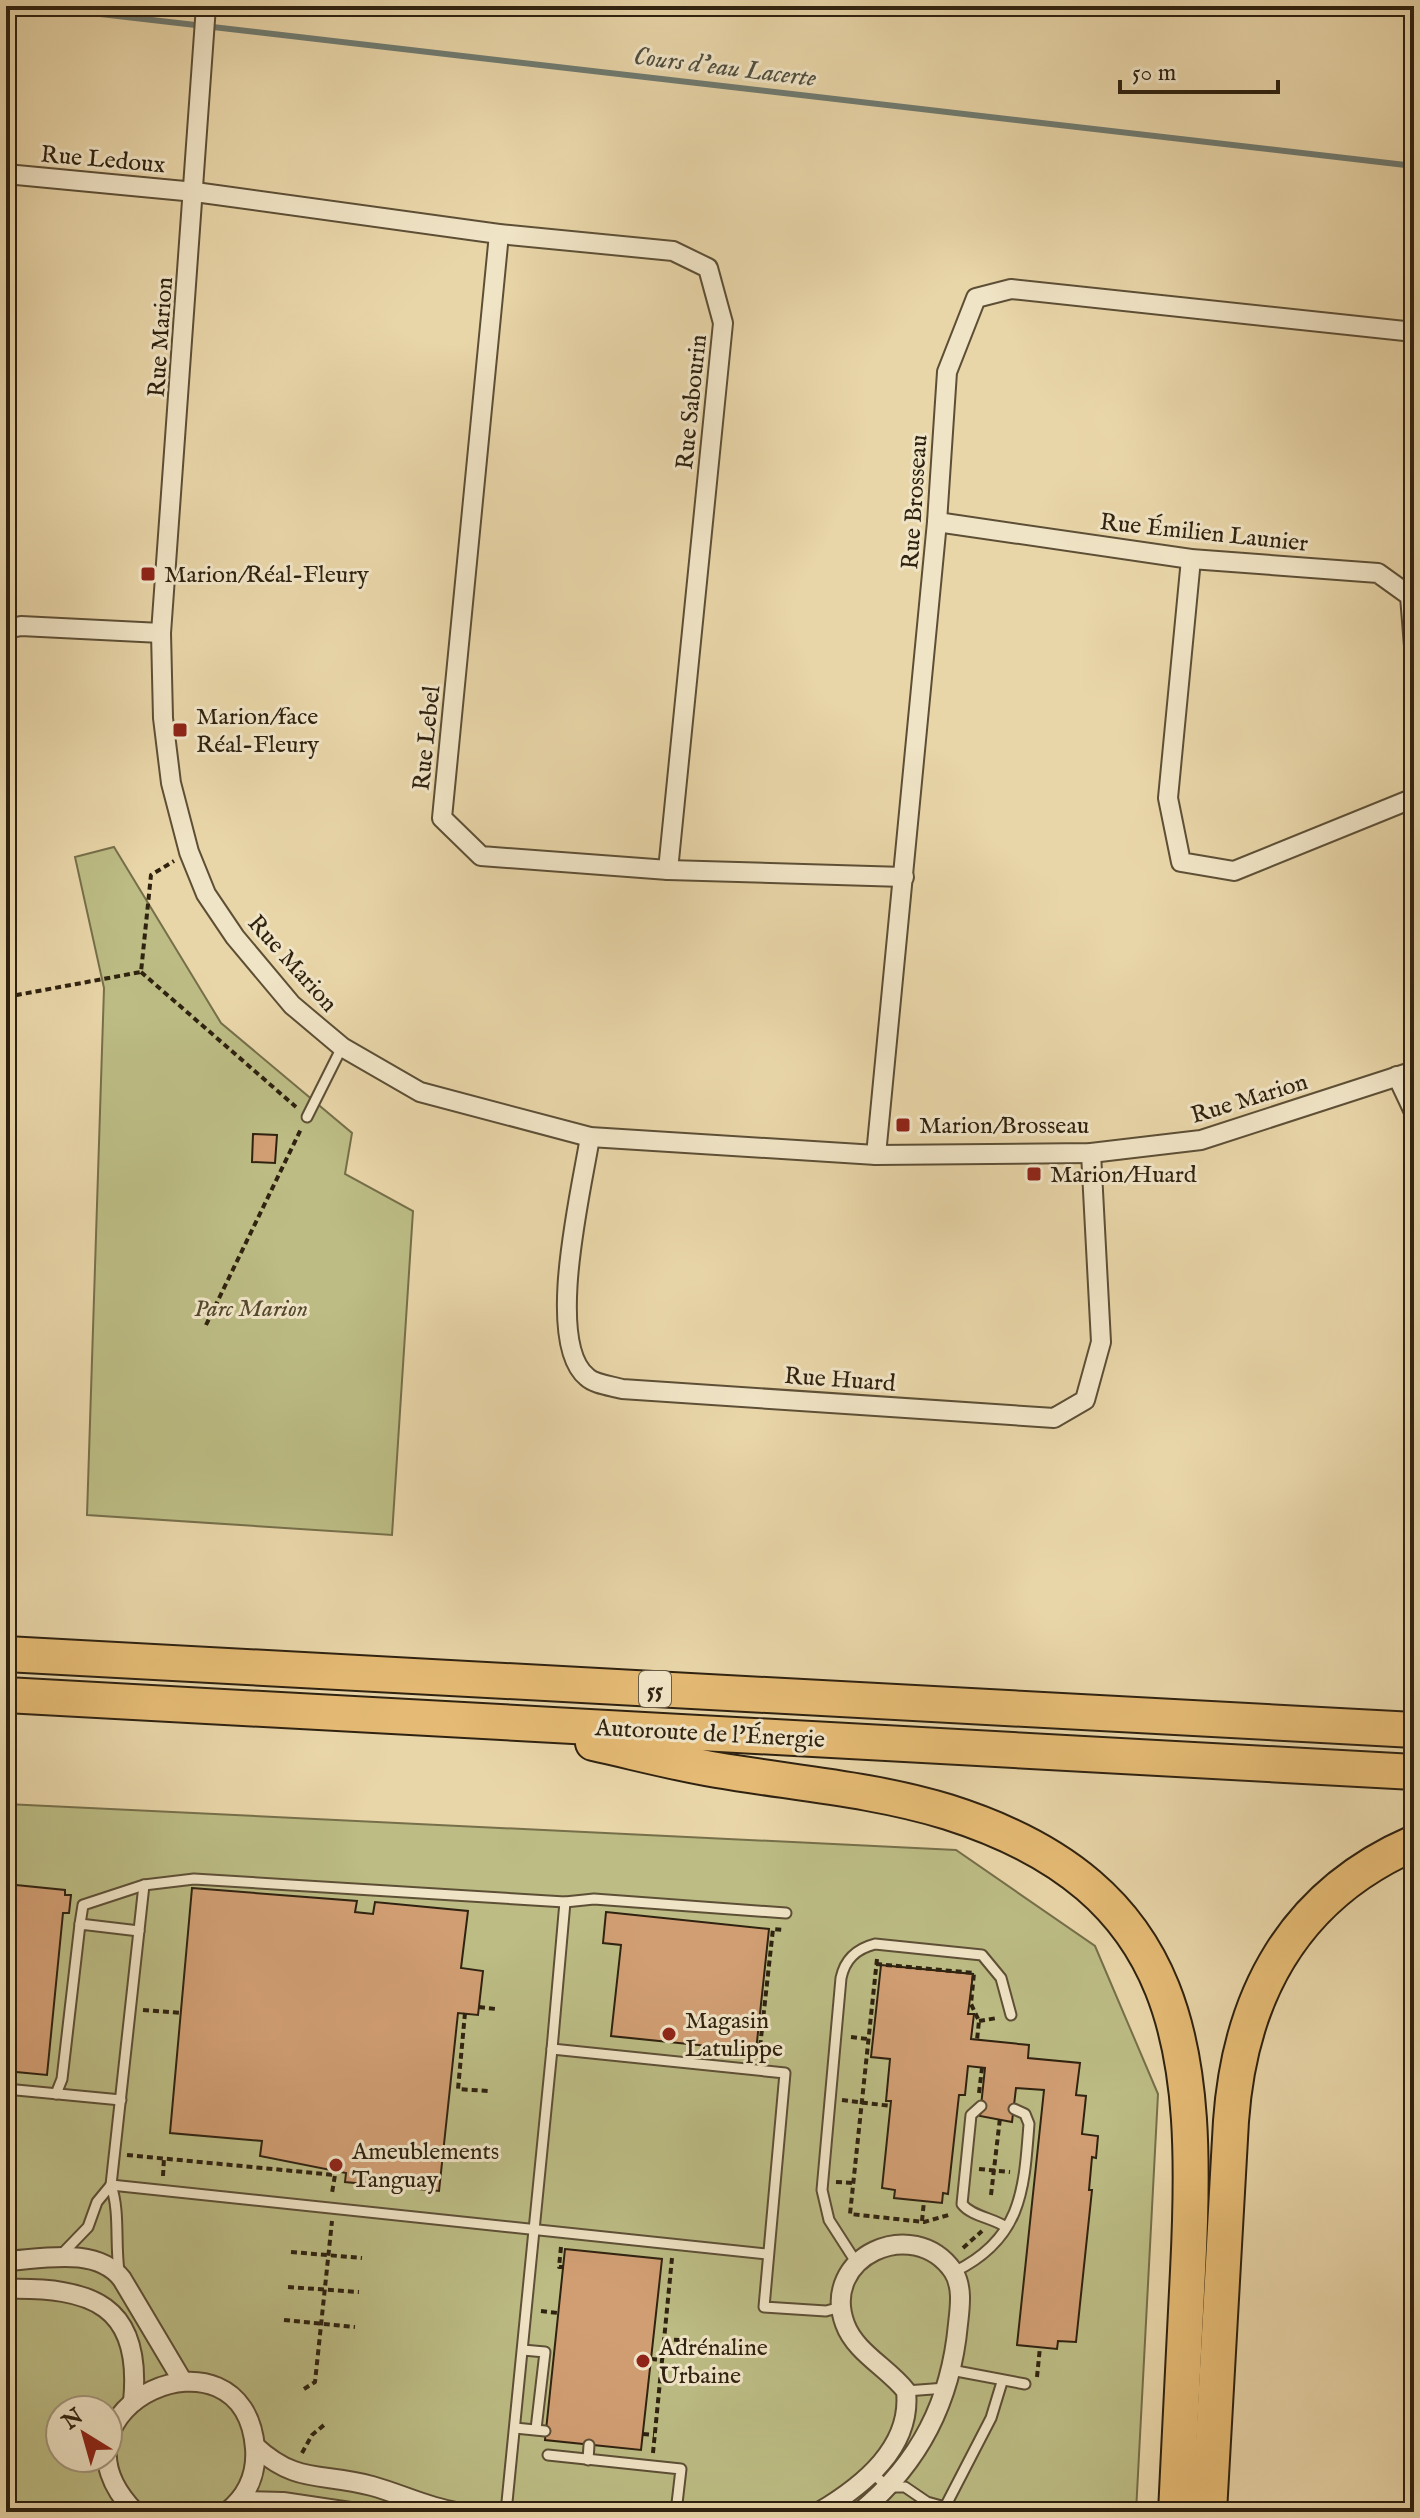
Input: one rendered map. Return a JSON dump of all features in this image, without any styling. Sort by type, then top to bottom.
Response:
[{"type":"highway","name":"Autoroute de l'Énergie","points":[[6,1654],[1414,1730]]},
{"type":"highway","name":"Autoroute de l'Énergie","points":[[6,1695],[1414,1772]]},
{"type":"highway","points":[[1305,1724],[1414,1719]]},
{"type":"highway","points":[[499,1721],[714,1770],[876,1794],[948,1812],[998,1830],[1039,1852],[1090,1889],[1124,1923],[1149,1959],[1170,2003],[1181,2042],[1189,2095],[1191,2203],[1176,2512]]},
{"type":"highway","points":[[1209,2512],[1233,2094],[1247,2024],[1277,1960],[1311,1913],[1361,1870],[1414,1843]]},
{"type":"highway","points":[[1211,2472],[1230,2512]]},
{"type":"street","name":"Rue Marion","points":[[206,9],[161,633],[163,718],[171,783],[189,852],[206,894],[235,937],[292,1005],[342,1047],[420,1092],[590,1137],[876,1155],[1091,1153],[1201,1140],[1405,1074]]},
{"type":"street","name":"Rue Ledoux","points":[[6,174],[195,192]]},
{"type":"street","name":"Rue Sabourin","points":[[195,192],[499,234],[673,251],[708,268],[723,323],[668,870]]},
{"type":"street","name":"Rue Lebel","points":[[499,234],[442,818],[481,856],[668,870],[904,877]]},
{"type":"street","name":"Rue Brosseau","points":[[876,1155],[937,522],[947,372],[976,298],[1011,289],[1414,332]]},
{"type":"street","name":"Rue Émilien Launier","points":[[937,522],[1191,559],[1378,573],[1410,596],[1414,646]]},
{"type":"street","points":[[1191,559],[1168,798],[1181,862],[1234,871],[1414,798]]},
{"type":"street","points":[[6,629],[21,626],[161,633]]},
{"type":"street","points":[[1405,1074],[1414,1112]]},
{"type":"street","name":"Rue Huard","points":[[590,1137],[566,1293],[569,1352],[587,1378],[622,1389],[1054,1418],[1085,1400],[1101,1342],[1091,1153]]},
{"type":"street","points":[[819,2512],[872,2473],[901,2432],[906,2411],[906,2391],[851,2336],[841,2307],[845,2281],[856,2262],[875,2249],[908,2244],[932,2253],[954,2272],[960,2300],[949,2379],[925,2440],[888,2487],[860,2512]]},
{"type":"street","points":[[6,2261],[58,2258],[99,2262],[119,2274],[182,2380]]},
{"type":"street","points":[[6,2289],[77,2293],[95,2299],[110,2310],[125,2331],[133,2353],[133,2402]]},
{"type":"street","points":[[124,2412],[133,2402],[158,2386],[182,2380],[212,2387],[229,2397],[245,2415],[255,2446],[252,2478],[233,2506]]},
{"type":"street","points":[[255,2446],[293,2472],[370,2485],[434,2508],[456,2512]]},
{"type":"street","points":[[113,2474],[135,2512]]},
{"type":"street","points":[[233,2506],[271,2501],[350,2512]]},
{"type":"street","points":[[397,2512],[434,2508]]},
{"type":"lane","points":[[307,1117],[342,1047]]},
{"type":"lane","points":[[56,2094],[62,2079],[83,1905],[144,1885],[194,1879],[565,1902],[594,1899],[786,1913]]},
{"type":"lane","points":[[119,2274],[115,2235],[117,2203],[111,2185],[144,1885]]},
{"type":"lane","points":[[506,2512],[565,1902]]},
{"type":"lane","points":[[80,1924],[139,1931]]},
{"type":"lane","points":[[856,2262],[832,2227],[822,2198],[841,1978],[848,1960],[862,1948],[875,1944],[982,1955],[1001,1978],[1011,2015]]},
{"type":"lane","points":[[552,2049],[785,2073],[764,2307],[826,2311],[841,2307]]},
{"type":"lane","points":[[6,2089],[121,2100]]},
{"type":"lane","points":[[980,2101],[971,2115],[962,2204],[967,2210],[1006,2227]]},
{"type":"lane","points":[[954,2272],[971,2263],[1006,2227],[1021,2201],[1029,2124],[1025,2114],[1014,2109]]},
{"type":"lane","points":[[111,2185],[767,2254]]},
{"type":"lane","points":[[58,2258],[88,2227],[97,2202],[111,2185]]},
{"type":"lane","points":[[515,2428],[541,2430],[545,2352],[523,2350]]},
{"type":"lane","points":[[906,2391],[949,2379],[1025,2384]]},
{"type":"lane","points":[[872,2473],[888,2487],[905,2487],[927,2502],[945,2507],[991,2418],[1002,2382]]},
{"type":"lane","points":[[588,2460],[589,2445]]},
{"type":"lane","points":[[548,2455],[681,2469],[676,2512]]},
{"type":"path","points":[[141,972],[151,875],[189,852]]},
{"type":"path","points":[[6,997],[141,972]]},
{"type":"path","points":[[141,972],[307,1117],[206,1325]]},
{"type":"path","points":[[745,2056],[759,2057],[773,1929],[784,1930]]},
{"type":"path","points":[[951,2214],[922,2221],[850,2214],[876,1961],[974,1973],[971,2004],[979,2021],[977,2040]]},
{"type":"path","points":[[479,2007],[496,2009]]},
{"type":"path","points":[[161,2012],[181,2013]]},
{"type":"path","points":[[465,2013],[458,2089],[488,2091]]},
{"type":"path","points":[[848,2037],[868,2039]]},
{"type":"path","points":[[980,2101],[982,2068]]},
{"type":"path","points":[[862,2102],[891,2106]]},
{"type":"path","points":[[991,2195],[1000,2118]]},
{"type":"path","points":[[130,2155],[335,2173],[332,2194],[335,2194]]},
{"type":"path","points":[[163,2180],[164,2158]]},
{"type":"path","points":[[922,2221],[924,2201]]},
{"type":"path","points":[[304,2389],[315,2382],[332,2219]]},
{"type":"path","points":[[959,2251],[982,2231]]},
{"type":"path","points":[[562,2245],[559,2267],[563,2267]]},
{"type":"path","points":[[291,2252],[362,2258]]},
{"type":"path","points":[[663,2454],[653,2453],[672,2257]]},
{"type":"path","points":[[288,2287],[359,2292]]},
{"type":"path","points":[[540,2311],[558,2313]]},
{"type":"path","points":[[284,2320],[355,2327]]},
{"type":"path","points":[[664,2339],[693,2341]]},
{"type":"path","points":[[1037,2372],[1040,2347]]},
{"type":"path","points":[[651,2359],[662,2360]]},
{"type":"path","points":[[300,2454],[305,2452],[312,2435],[324,2425]]},
{"type":"path","points":[[643,2434],[654,2435]]},
{"type":"green space","name":"Parc Marion","points":[[114,847],[221,1023],[352,1133],[345,1174],[413,1211],[392,1535],[87,1515],[104,988],[75,857]]},
{"type":"green space","points":[[6,1804],[956,1850],[1095,1946],[1158,2094],[1136,2512],[6,2512]]},
{"type":"building","points":[[253,1134],[277,1135],[275,1163],[252,1162]]},
{"type":"building","points":[[6,1884],[65,1890],[65,1895],[71,1895],[69,1913],[63,1913],[47,2075],[6,2071]]},
{"type":"building","points":[[192,1888],[357,1901],[355,1912],[373,1914],[375,1902],[468,1911],[461,1968],[483,1971],[478,2015],[458,2013],[439,2191],[345,2182],[346,2173],[260,2156],[262,2141],[170,2133]]},
{"type":"building","points":[[606,1912],[769,1929],[756,2051],[611,2036],[621,1945],[603,1943]]},
{"type":"building","points":[[881,1965],[973,1974],[968,2014],[974,2014],[971,2039],[1029,2045],[1028,2058],[1080,2063],[1076,2095],[1086,2096],[1082,2134],[1098,2136],[1096,2158],[1092,2157],[1089,2190],[1092,2190],[1076,2342],[1058,2341],[1057,2349],[1017,2345],[1044,2090],[1016,2088],[1012,2122],[980,2116],[985,2068],[968,2066],[965,2095],[959,2095],[948,2194],[943,2193],[942,2203],[894,2198],[895,2190],[882,2188],[891,2101],[886,2101],[890,2059],[871,2057]]},
{"type":"building","points":[[565,2249],[662,2259],[641,2450],[545,2440]]},
{"type":"waterway","name":"Cours d'eau Lacerte","points":[[31,6],[1414,166]]},
{"type":"place","name":"Marion/Réal-Fleury","points":[[148,574]]},
{"type":"place","name":"Marion/face Réal-Fleury","points":[[180,730]]},
{"type":"place","name":"Marion/Brosseau","points":[[903,1125]]},
{"type":"place","name":"Marion/Huard","points":[[1034,1174]]},
{"type":"place","name":"Magasin Latulippe","points":[[669,2034]]},
{"type":"place","name":"Ameublements Tanguay","points":[[336,2165]]},
{"type":"place","name":"Adrénaline Urbaine","points":[[643,2361]]}]
